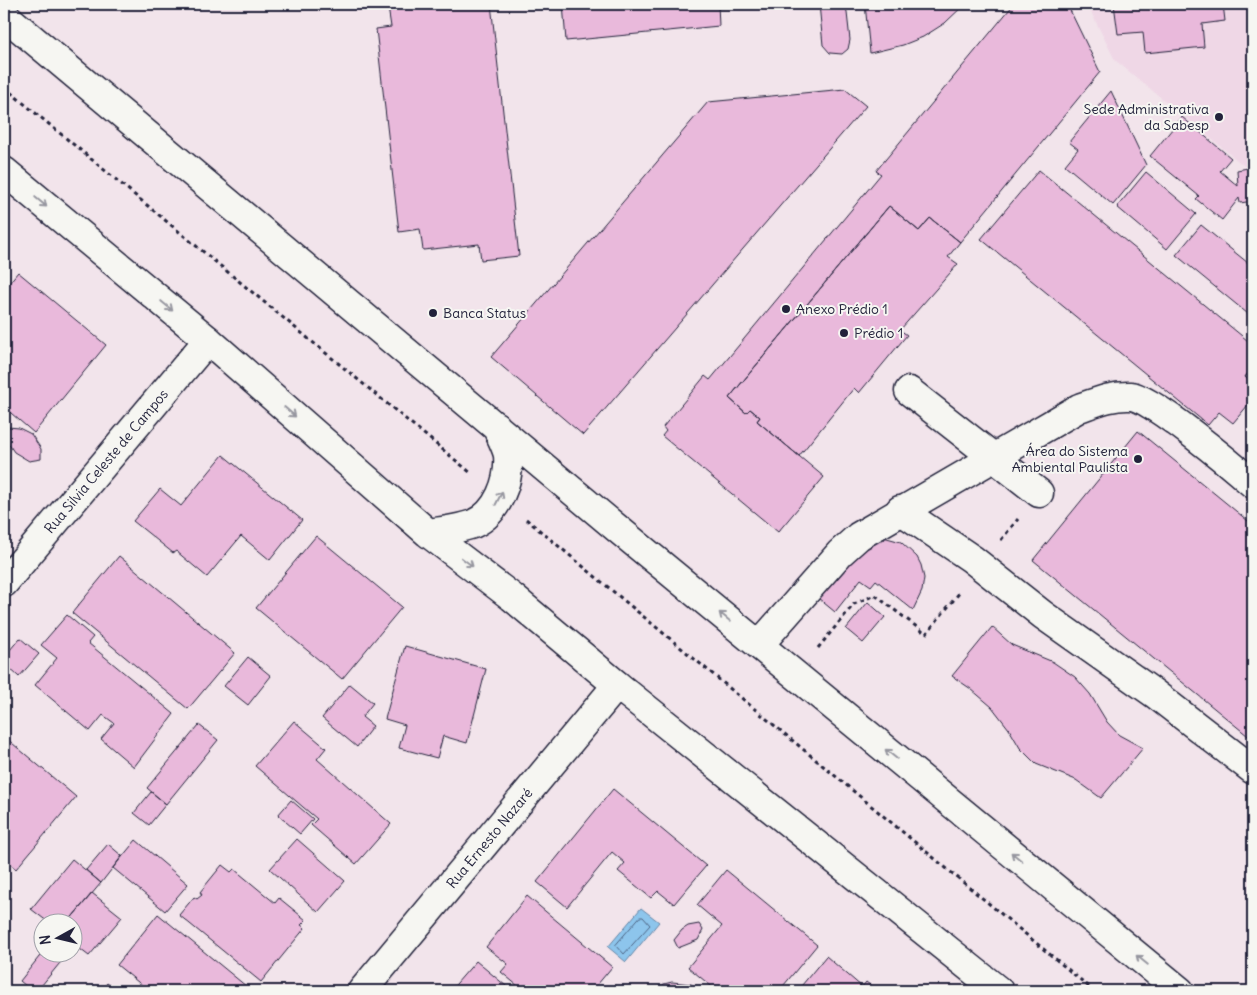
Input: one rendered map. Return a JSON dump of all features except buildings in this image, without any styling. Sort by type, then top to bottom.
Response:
[{"type":"street","points":[[4,15],[796,676],[1180,991]]},
{"type":"street","points":[[4,171],[208,340],[428,533],[512,597],[617,685],[999,991]]},
{"type":"street","name":"Rua Silvia Celeste de Campos","points":[[4,583],[208,340]]},
{"type":"street","points":[[909,391],[1039,493]]},
{"type":"street","points":[[759,645],[840,553],[859,536],[900,510],[1079,408],[1108,398],[1133,396],[1158,409],[1232,464],[1253,484]]},
{"type":"street","points":[[428,533],[447,531],[475,523],[500,498],[506,478],[508,454],[496,426]]},
{"type":"street","points":[[900,510],[972,559],[1043,615],[1155,694],[1253,770]]},
{"type":"street","name":"Rua Ernesto Nazaré","points":[[362,991],[617,685]]},
{"type":"path","points":[[4,87],[1094,991]]},
{"type":"path","points":[[796,676],[854,604],[875,595],[926,634]]},
{"type":"shaded area","name":"Sede Administrativa da Sabesp","points":[[1087,4],[1253,4],[1253,173],[1115,60]]},
{"type":"water","points":[[641,908],[659,922],[626,962],[608,947]]},
{"type":"place","name":"Sede Administrativa da Sabesp","points":[[1219,117]]},
{"type":"place","name":"Anexo Prédio 1","points":[[786,309]]},
{"type":"place","name":"Banca Status","points":[[433,313]]},
{"type":"place","name":"Prédio 1","points":[[844,333]]},
{"type":"place","name":"Área do Sistema Ambiental Paulista","points":[[1138,459]]}]
